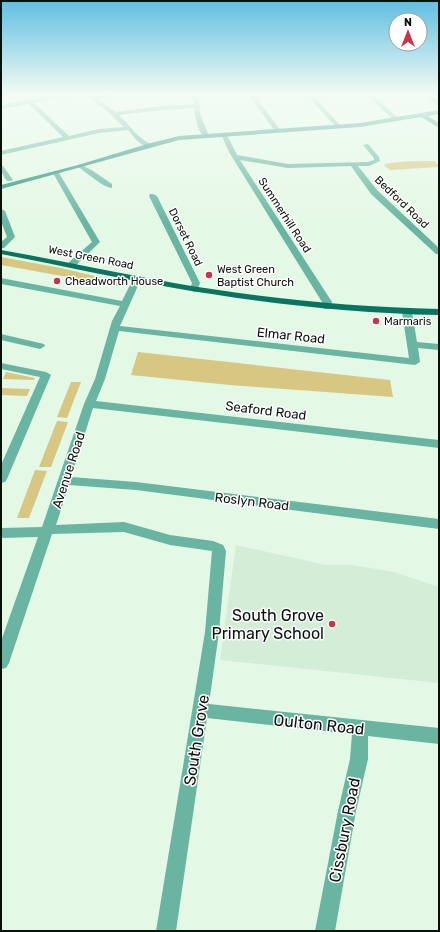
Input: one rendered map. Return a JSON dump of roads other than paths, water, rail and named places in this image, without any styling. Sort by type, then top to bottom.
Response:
[{"type":"main road","points":[[1,187],[56,173],[149,145],[180,138],[200,136]]},
{"type":"main road","name":"West Green Road","points":[[1,252],[137,279],[250,298],[327,307],[407,312],[439,312]]},
{"type":"street","points":[[1,153],[74,136]]},
{"type":"street","points":[[136,136],[139,141],[149,145]]},
{"type":"street","name":"Summerhill Road","points":[[225,136],[235,157],[327,302],[327,307]]},
{"type":"street","points":[[235,157],[288,166],[353,165],[369,164],[377,161],[377,158],[366,145]]},
{"type":"street","name":"Bedford Road","points":[[353,165],[374,192],[439,252]]},
{"type":"street","points":[[80,166],[91,172],[109,186]]},
{"type":"street","points":[[1,167],[10,180]]},
{"type":"street","points":[[56,173],[96,242],[71,265]]},
{"type":"street","name":"Dorset Road","points":[[153,196],[196,284],[194,289]]},
{"type":"street","points":[[1,211],[11,237],[1,246]]},
{"type":"street","name":"Avenue Road","points":[[1,663],[89,404],[100,379],[115,328],[124,304],[137,279]]},
{"type":"street","points":[[1,281],[124,304]]},
{"type":"street","name":"Elmar Road","points":[[115,328],[415,362],[407,312]]},
{"type":"street","points":[[1,336],[40,346]]},
{"type":"street","points":[[413,345],[439,346]]},
{"type":"street","points":[[1,366],[46,375],[1,479]]},
{"type":"street","name":"Seaford Road","points":[[89,404],[439,444]]},
{"type":"street","name":"Roslyn Road","points":[[64,481],[136,486],[439,524]]},
{"type":"street","name":"South Grove","points":[[47,531],[124,527],[170,540],[213,546],[218,548],[219,551],[214,609],[203,689],[166,931]]},
{"type":"street","points":[[1,533],[47,531]]},
{"type":"street","name":"Oulton Road","points":[[200,710],[439,736]]},
{"type":"street","name":"Cissbury Road","points":[[325,931],[347,811],[359,759],[360,728]]},
{"type":"place","name":"West Green Baptist Church","points":[[209,275]]},
{"type":"place","name":"Cheadworth House","points":[[57,281]]},
{"type":"place","name":"Marmaris","points":[[376,321]]},
{"type":"place","name":"South Grove Primary School","points":[[332,624]]}]
